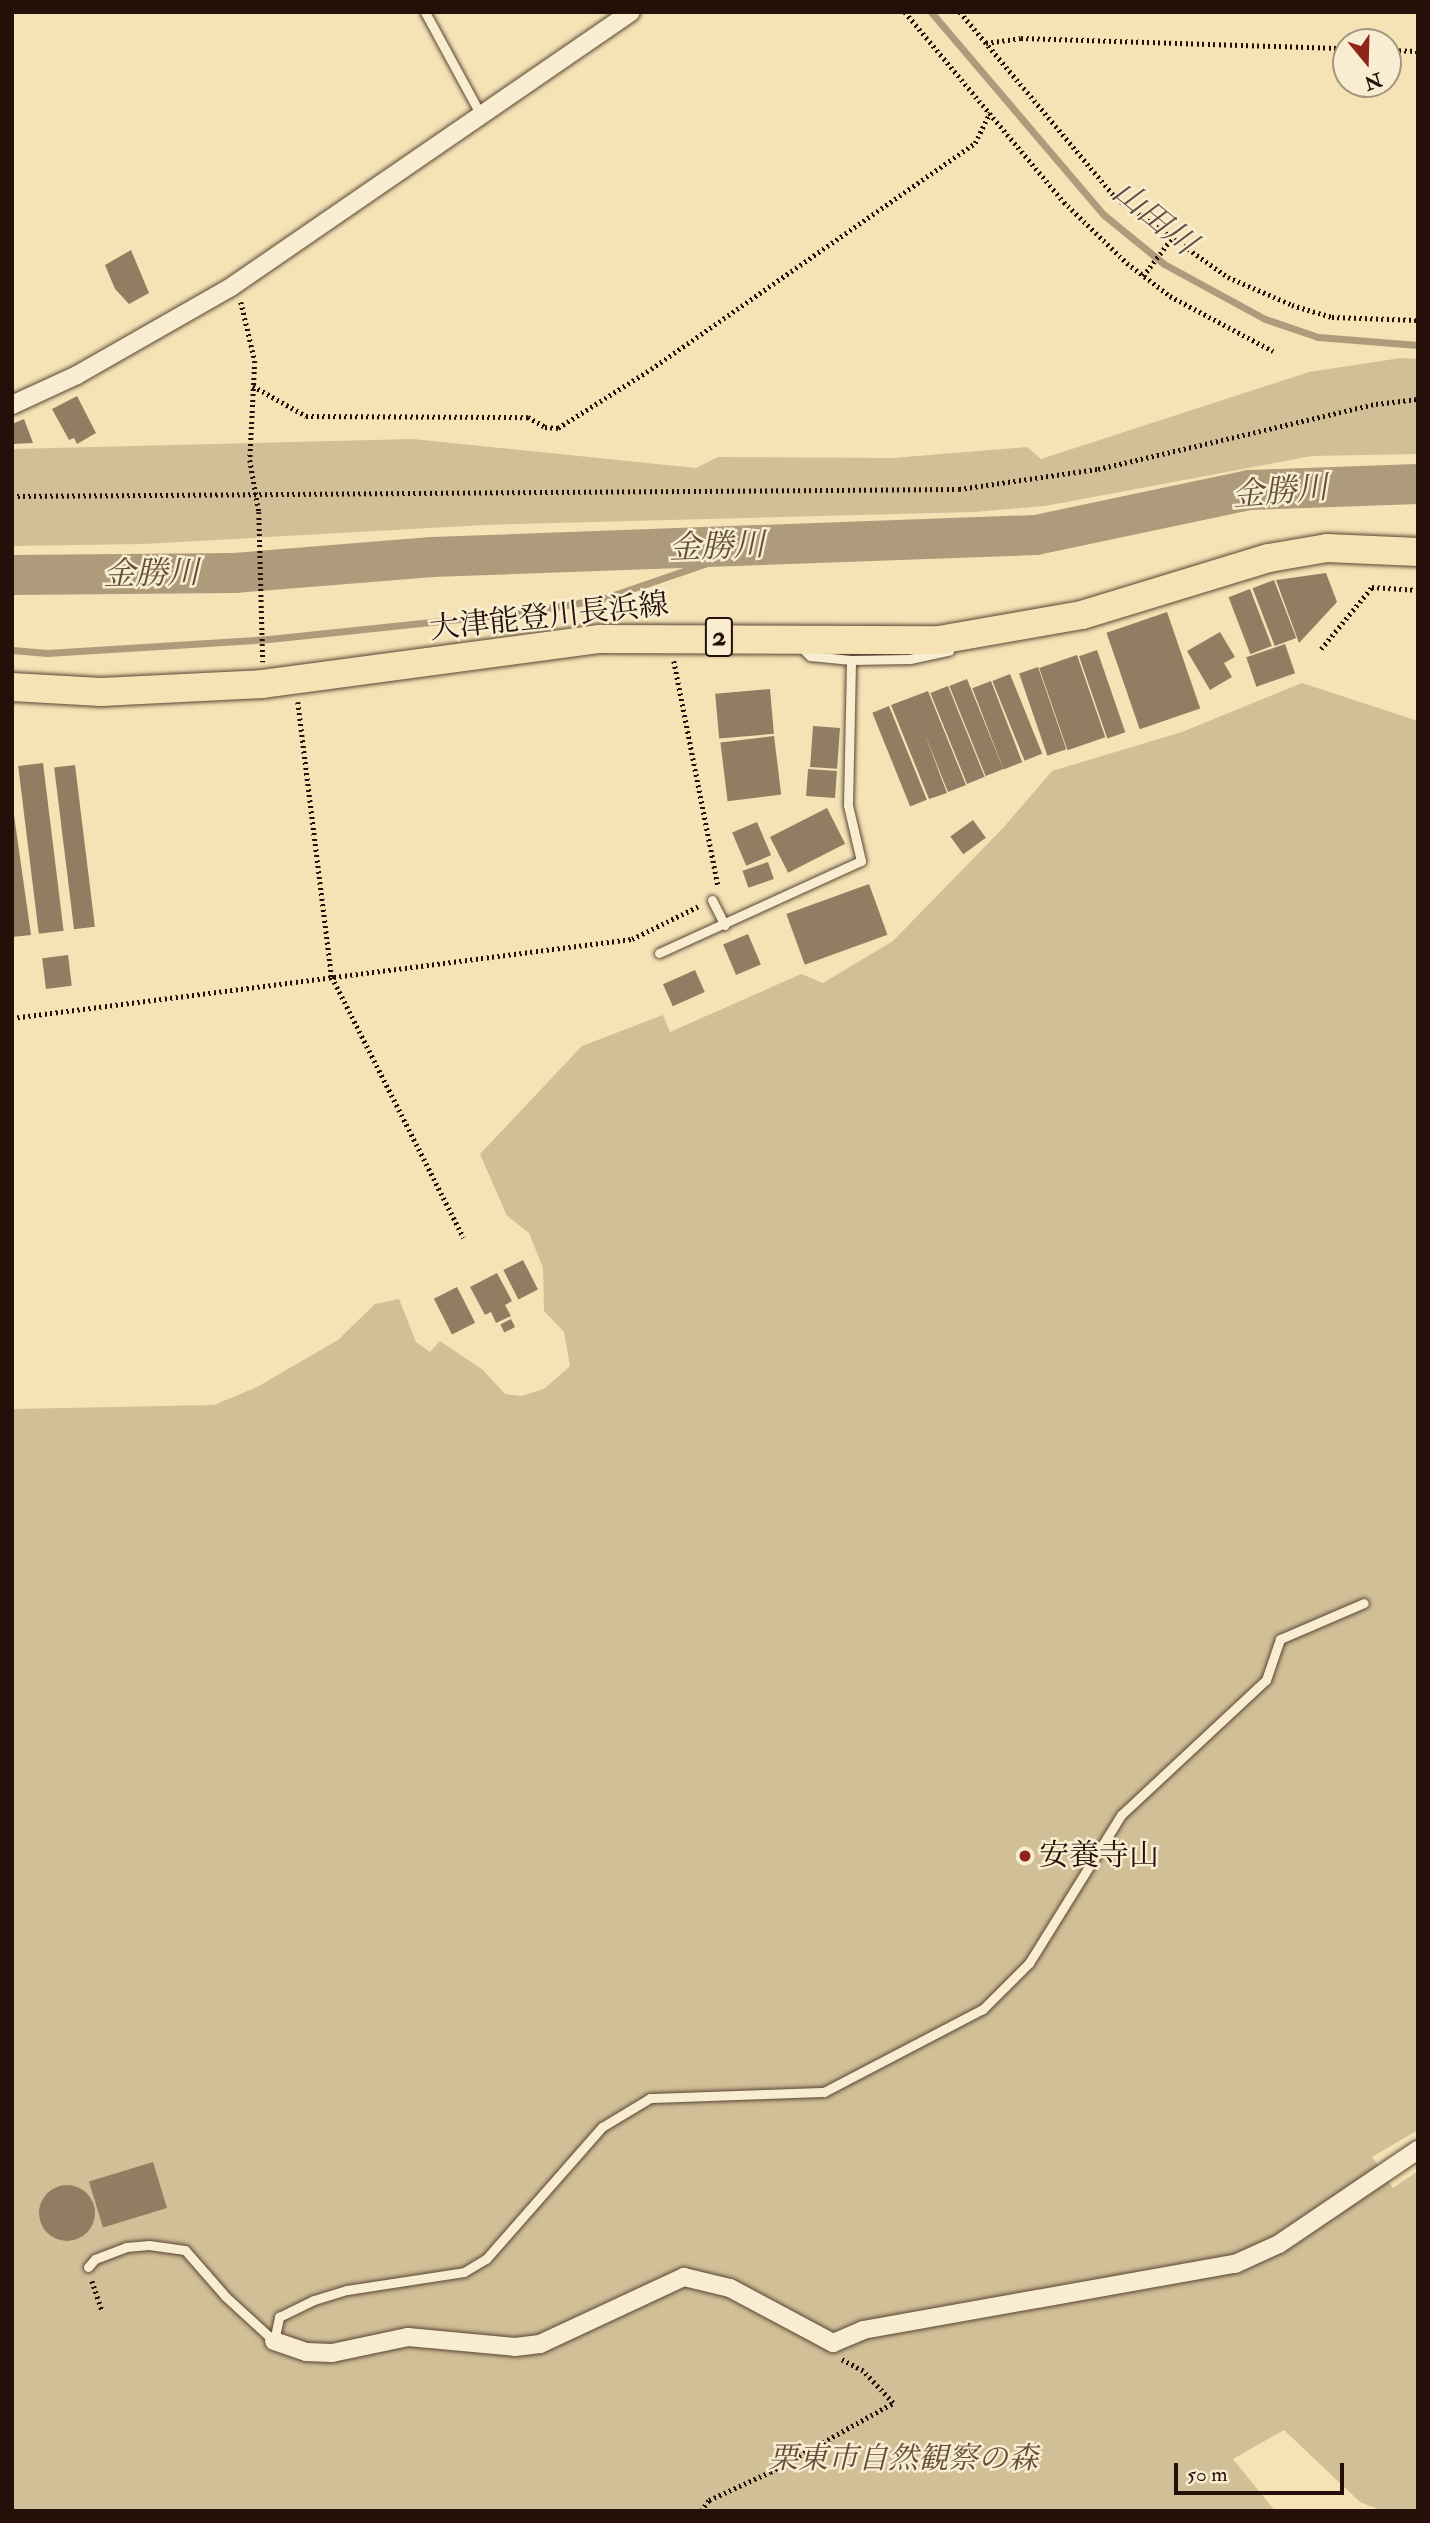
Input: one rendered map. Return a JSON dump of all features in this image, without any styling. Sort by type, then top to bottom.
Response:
[{"type":"main road","name":"大津能登川長浜線","points":[[12,687],[101,692],[295,680],[599,639],[668,636],[939,640],[1082,615],[1269,558],[1327,548],[1418,552]]},
{"type":"street","points":[[12,405],[77,375],[235,284],[631,12]]},
{"type":"street","points":[[275,2341],[306,2352],[332,2353],[408,2337],[515,2347],[540,2344],[684,2277],[730,2288],[833,2343],[863,2330],[1235,2264],[1279,2244],[1418,2150]]},
{"type":"lane","points":[[425,12],[481,115]]},
{"type":"lane","points":[[790,638],[810,656],[851,660],[946,653],[979,635]]},
{"type":"lane","points":[[659,953],[861,861],[848,805],[851,660]]},
{"type":"lane","points":[[712,900],[725,925]]},
{"type":"lane","points":[[275,2341],[279,2317],[314,2300],[464,2272],[486,2259],[602,2127],[650,2098],[824,2092],[983,2009],[1029,1963],[1121,1815],[1266,1680],[1280,1639],[1364,1603]]},
{"type":"lane","points":[[88,2267],[95,2259],[126,2247],[149,2245],[185,2250],[226,2297],[275,2341]]},
{"type":"path","points":[[905,12],[1063,202],[1170,296],[1273,351]]},
{"type":"path","points":[[960,12],[1116,198],[1228,277],[1292,306],[1332,317],[1418,320]]},
{"type":"path","points":[[986,43],[1021,38],[1332,48]]},
{"type":"path","points":[[253,386],[306,416],[528,416],[545,427],[558,428],[651,369],[975,143],[990,112]]},
{"type":"path","points":[[1145,273],[1172,238]]},
{"type":"path","points":[[235,284],[250,332],[253,386],[250,460],[257,492],[263,665]]},
{"type":"path","points":[[12,496],[257,492],[959,489],[1098,469],[1376,404],[1418,399]]},
{"type":"path","points":[[1321,649],[1372,587],[1418,590]]},
{"type":"path","points":[[12,1018],[632,939],[720,896],[668,636]]},
{"type":"path","points":[[295,680],[332,977],[464,1238]]},
{"type":"path","points":[[88,2267],[102,2310]]},
{"type":"path","points":[[701,2511],[709,2500],[770,2472],[893,2403],[863,2371],[834,2355],[833,2343]]},
{"type":"green space","points":[[1401,358],[1418,359],[1418,454],[1312,456],[1045,506],[974,512],[484,525],[144,544],[12,546],[12,449],[413,439],[696,468],[718,457],[893,458],[1027,447],[1041,459],[1309,372]]},
{"type":"green space","name":"栗東市自然観察の森","points":[[1302,683],[1418,721],[1418,2130],[1372,2157],[1393,2188],[1418,2171],[1418,2511],[1383,2511],[1360,2502],[1284,2430],[1233,2459],[1275,2511],[12,2511],[12,1409],[214,1405],[257,1387],[338,1340],[375,1304],[399,1299],[416,1342],[430,1352],[440,1341],[483,1370],[505,1394],[521,1396],[544,1389],[570,1366],[564,1332],[544,1311],[543,1268],[529,1233],[507,1216],[480,1154],[582,1046],[663,1015],[670,1032],[801,974],[823,983],[893,941],[1003,828],[1052,771],[1182,732]]},
{"type":"building","points":[[131,250],[149,293],[129,304],[115,289],[105,265]]},
{"type":"building","points":[[77,396],[96,433],[77,444],[74,438],[69,440],[52,409]]},
{"type":"building","points":[[24,419],[33,443],[12,444],[12,424]]},
{"type":"building","points":[[1326,573],[1337,602],[1299,643],[1276,580]]},
{"type":"building","points":[[1274,580],[1296,638],[1275,646],[1253,588]]},
{"type":"building","points":[[1250,589],[1272,646],[1250,654],[1229,597]]},
{"type":"building","points":[[1167,612],[1200,708],[1140,729],[1106,633]]},
{"type":"building","points":[[1220,632],[1235,657],[1224,663],[1232,677],[1210,690],[1187,651]]},
{"type":"building","points":[[1285,644],[1295,673],[1256,687],[1246,657]]},
{"type":"building","points":[[1097,650],[1125,732],[1107,738],[1079,656]]},
{"type":"building","points":[[1077,655],[1105,737],[1068,750],[1039,668]]},
{"type":"building","points":[[1038,667],[1066,749],[1047,756],[1019,674]]},
{"type":"building","points":[[1010,674],[1042,754],[1025,761],[992,681]]},
{"type":"building","points":[[967,679],[1003,769],[986,776],[949,686]]},
{"type":"building","points":[[991,681],[1022,762],[1004,769],[972,688]]},
{"type":"building","points":[[948,686],[985,777],[967,784],[930,693]]},
{"type":"building","points":[[770,689],[774,734],[719,739],[715,694]]},
{"type":"building","points":[[928,691],[966,785],[948,792],[924,732],[947,793],[929,799],[891,705]]},
{"type":"building","points":[[889,706],[927,800],[910,806],[872,713]]},
{"type":"building","points":[[813,726],[840,728],[837,769],[810,767]]},
{"type":"building","points":[[774,736],[781,795],[728,801],[720,743]]},
{"type":"building","points":[[43,763],[64,931],[39,934],[18,766]]},
{"type":"building","points":[[75,765],[95,927],[74,929],[54,768]]},
{"type":"building","points":[[808,769],[837,771],[835,798],[806,796]]},
{"type":"building","points":[[12,801],[31,935],[12,937]]},
{"type":"building","points":[[827,808],[845,844],[788,873],[770,837]]},
{"type":"building","points":[[973,820],[986,838],[963,854],[950,836]]},
{"type":"building","points":[[757,822],[771,855],[746,866],[732,833]]},
{"type":"building","points":[[768,862],[774,879],[748,888],[742,871]]},
{"type":"building","points":[[869,884],[887,935],[805,965],[786,914]]},
{"type":"building","points":[[748,934],[761,964],[736,975],[723,945]]},
{"type":"building","points":[[68,955],[72,986],[46,989],[42,958]]},
{"type":"building","points":[[695,970],[705,992],[673,1006],[663,984]]},
{"type":"building","points":[[523,1260],[538,1289],[518,1299],[503,1270]]},
{"type":"building","points":[[497,1273],[512,1301],[505,1305],[511,1316],[496,1323],[491,1312],[485,1315],[470,1287]]},
{"type":"building","points":[[457,1287],[475,1323],[452,1334],[434,1299]]},
{"type":"building","points":[[511,1319],[515,1327],[504,1332],[500,1324]]},
{"type":"building","points":[[153,2162],[167,2208],[103,2227],[89,2182]]},
{"type":"building","points":[[67,2185],[78,2187],[87,2193],[93,2202],[93,2224],[87,2233],[78,2239],[67,2241],[56,2239],[47,2233],[41,2224],[39,2213],[41,2202],[47,2193],[56,2187]]},
{"type":"waterway","name":"山田川","points":[[931,12],[1104,215],[1164,264],[1265,319],[1318,337],[1418,345]]},
{"type":"waterway","name":"金勝川","points":[[12,575],[234,573],[432,557],[1036,535],[1249,490],[1418,484]]},
{"type":"waterway","points":[[12,650],[47,653],[269,639],[525,612],[602,599],[751,548]]},
{"type":"place","name":"安養寺山","points":[[1025,1856]]}]
